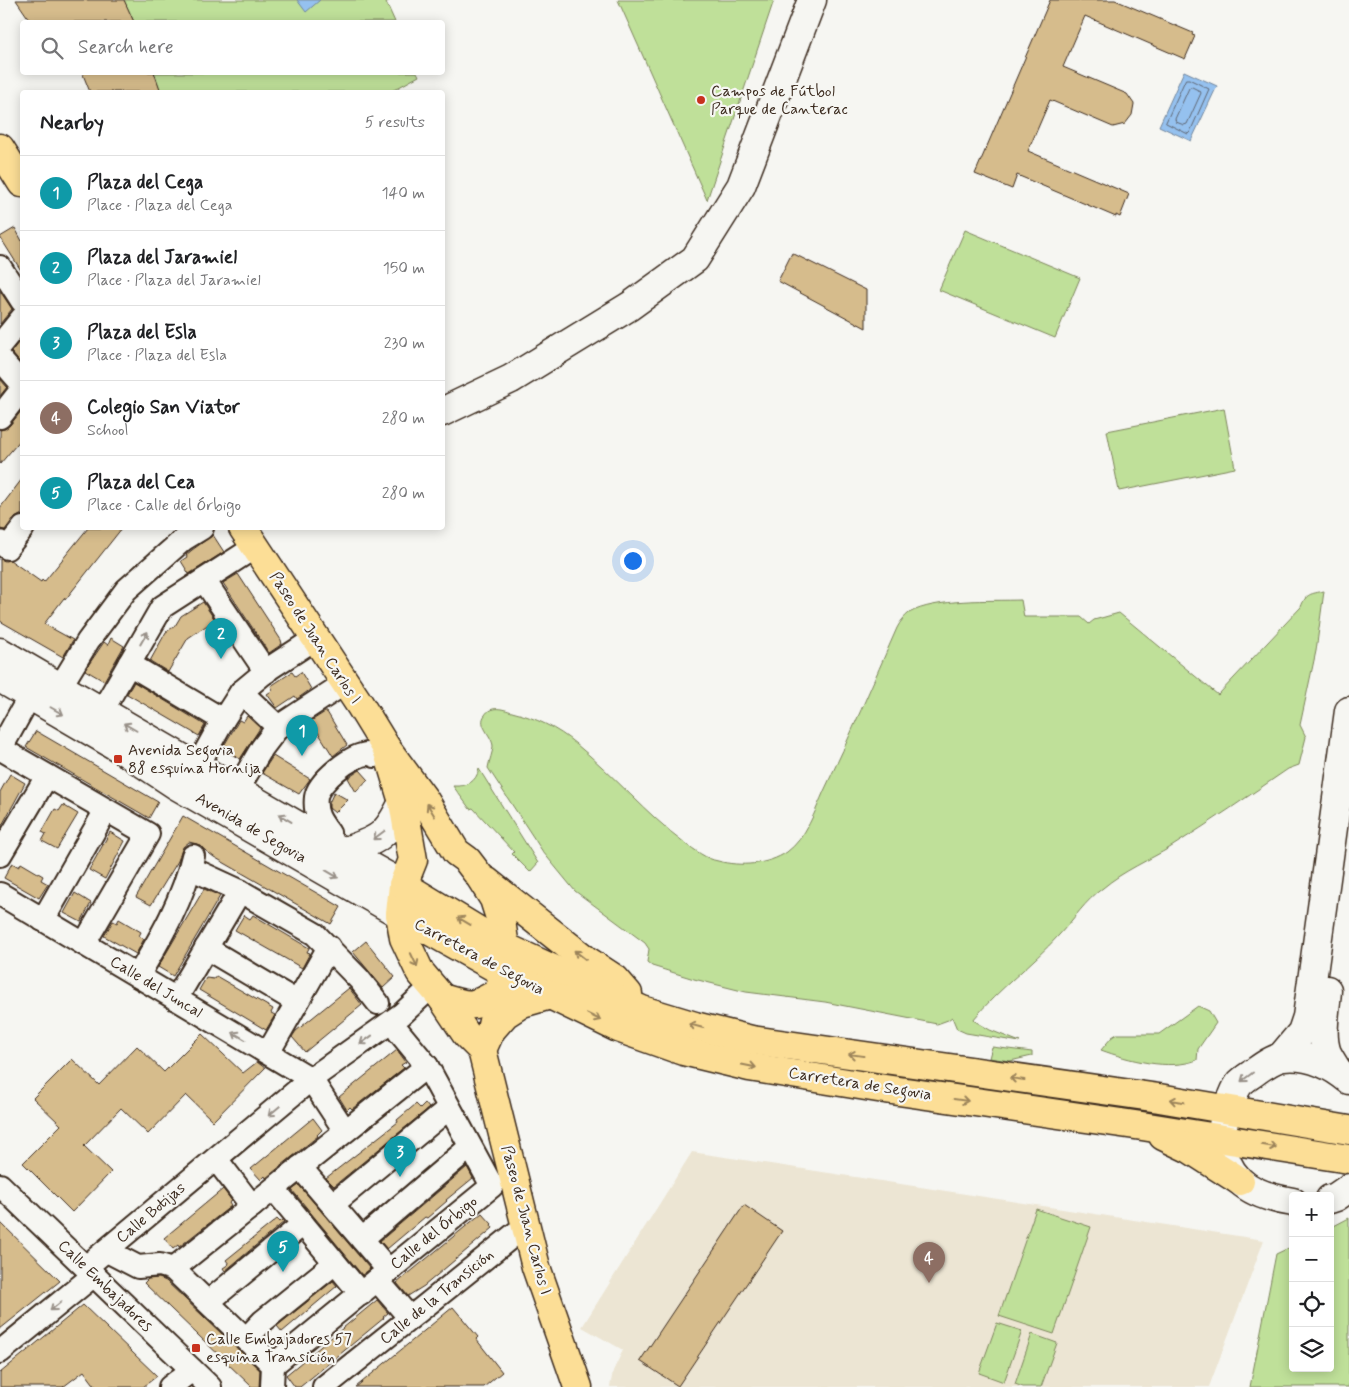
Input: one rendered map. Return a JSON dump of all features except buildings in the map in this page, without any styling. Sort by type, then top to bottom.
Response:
[{"type":"main road","points":[[0,148],[20,180]]},
{"type":"main road","name":"Paseo de Juan Carlos I","points":[[249,537],[345,683],[381,753],[403,802],[413,860],[403,885],[400,914],[404,938],[420,972],[466,1034],[487,1040]]},
{"type":"main road","name":"Paseo de Juan Carlos I","points":[[381,753],[424,798],[456,852],[467,860],[494,899],[501,922],[502,970],[487,1040],[536,1267],[578,1387]]},
{"type":"main road","points":[[413,860],[426,851],[436,848],[456,852]]},
{"type":"main road","points":[[480,877],[586,960],[615,979],[642,1010]]},
{"type":"main road","name":"Carretera de Segovia","points":[[403,885],[502,970],[695,1026],[752,1040],[1159,1098],[1349,1130]]},
{"type":"main road","name":"Carretera de Segovia","points":[[400,914],[502,970],[618,1028],[684,1051],[749,1067],[878,1088],[1142,1126],[1349,1159]]},
{"type":"main road","points":[[436,993],[465,1006],[480,1004],[502,970]]},
{"type":"main road","points":[[487,1040],[505,1014],[522,1003],[550,995]]},
{"type":"main road","points":[[1142,1126],[1190,1149],[1240,1180]]},
{"type":"street","points":[[445,411],[511,379],[630,306],[696,259],[741,186],[812,0]]},
{"type":"street","points":[[1,270],[20,298]]},
{"type":"street","points":[[0,346],[20,321]]},
{"type":"street","points":[[0,359],[20,382]]},
{"type":"street","points":[[0,418],[20,392]]},
{"type":"street","points":[[0,542],[7,548],[21,530]]},
{"type":"street","points":[[84,944],[148,834],[0,750],[44,686],[88,641],[126,590],[187,531]]},
{"type":"street","points":[[102,711],[162,607],[204,580],[249,537]]},
{"type":"street","points":[[204,580],[266,672]]},
{"type":"street","points":[[197,767],[240,692],[316,638]]},
{"type":"street","name":"Avenida de Segovia","points":[[0,652],[123,750],[176,785],[400,914]]},
{"type":"street","points":[[129,664],[223,720]]},
{"type":"street","name":"Avenida de Segovia","points":[[0,678],[44,686],[102,711],[333,847],[403,885]]},
{"type":"street","points":[[237,790],[262,748],[278,727],[345,683]]},
{"type":"street","points":[[240,692],[278,727]]},
{"type":"street","points":[[1289,1201],[1270,1198],[1240,1180],[1227,1163],[1221,1138],[1226,1110],[1239,1084],[1262,1066],[1281,1057],[1302,1032],[1307,1017],[1349,710]]},
{"type":"street","points":[[381,753],[368,754],[348,761],[338,769],[321,787],[316,796],[317,817],[329,833],[333,847],[364,845],[380,837],[392,824],[403,802]]},
{"type":"street","points":[[0,855],[46,776]]},
{"type":"street","points":[[43,920],[106,810]]},
{"type":"street","points":[[1343,1075],[1327,1052],[1325,1019],[1327,982],[1349,834]]},
{"type":"street","points":[[138,976],[163,935],[181,898],[192,862],[314,934],[359,979],[378,1003]]},
{"type":"street","points":[[176,999],[240,891]]},
{"type":"street","name":"Calle del Juncal","points":[[0,894],[311,1079]]},
{"type":"street","points":[[268,1053],[329,947]]},
{"type":"street","points":[[206,948],[297,1002]]},
{"type":"street","name":"Calle Botijas","points":[[0,1352],[90,1271],[107,1251],[311,1079],[402,1014],[436,993]]},
{"type":"street","points":[[362,1239],[470,1147],[426,1066],[399,1032]]},
{"type":"street","points":[[1281,1057],[1312,1059],[1324,1063],[1343,1075]]},
{"type":"street","points":[[174,1269],[426,1066]]},
{"type":"street","points":[[311,1079],[345,1131]]},
{"type":"street","points":[[333,1204],[449,1108]]},
{"type":"street","name":"Calle del Órbigo","points":[[273,1376],[375,1282],[492,1186],[470,1147]]},
{"type":"street","points":[[216,1159],[252,1206]]},
{"type":"street","points":[[300,1167],[362,1239],[375,1282]]},
{"type":"street","points":[[274,1188],[335,1263],[375,1282]]},
{"type":"street","points":[[1334,1198],[1349,1188]]},
{"type":"street","name":"Calle Embajadores","points":[[3,1194],[90,1271],[210,1387]]},
{"type":"street","points":[[208,1302],[303,1224]]},
{"type":"street","name":"Calle de la Transición","points":[[324,1387],[526,1226]]},
{"type":"street","points":[[107,1251],[138,1267],[160,1265],[174,1269],[246,1339],[273,1376]]},
{"type":"street","points":[[246,1339],[263,1322],[335,1263]]},
{"type":"street","name":"Calle del Órbigo","points":[[375,1282],[410,1318]]},
{"type":"street","points":[[170,1387],[192,1370]]},
{"type":"shaded area","points":[[692,1152],[1264,1240],[1209,1387],[610,1387],[613,1371],[623,1350],[582,1327]]},
{"type":"green space","points":[[124,0],[391,0],[386,2],[394,20],[133,20]]},
{"type":"green space","name":"Campos de Fútbol Parque de Canterac","points":[[618,0],[774,0],[707,200]]},
{"type":"green space","points":[[155,75],[419,76],[394,90],[160,90]]},
{"type":"green space","points":[[965,230],[1080,278],[1055,338],[939,290]]},
{"type":"green space","points":[[1224,408],[1235,468],[1119,491],[1107,431]]},
{"type":"green space","points":[[1324,591],[1316,651],[1300,725],[1306,737],[1299,765],[1288,769],[1171,847],[1119,876],[1103,888],[1080,910],[1049,946],[993,998],[973,1020],[990,1030],[1020,1042],[966,1033],[957,1029],[952,1017],[937,1024],[825,1002],[746,992],[652,966],[647,962],[649,949],[645,943],[575,891],[543,852],[488,768],[493,746],[483,723],[485,715],[490,710],[501,709],[529,717],[554,728],[569,738],[604,768],[657,820],[701,854],[727,863],[754,864],[771,860],[787,852],[805,832],[897,628],[909,613],[920,608],[948,603],[1021,600],[1024,617],[1081,617],[1089,624],[1094,620],[1119,613],[1218,695],[1301,607],[1307,597]]},
{"type":"green space","points":[[479,769],[538,863],[530,872],[473,808],[470,809],[453,786],[463,786],[470,783],[478,774]]},
{"type":"green space","points":[[1198,1006],[1209,1011],[1216,1023],[1198,1049],[1197,1060],[1174,1064],[1149,1063],[1101,1050],[1117,1034],[1159,1034]]},
{"type":"green space","points":[[992,1047],[1032,1052],[1032,1056],[1010,1061],[989,1058]]},
{"type":"green space","points":[[1036,1209],[1091,1227],[1054,1334],[999,1316]]},
{"type":"green space","points":[[1349,1218],[1349,1387],[1250,1387],[1276,1254],[1289,1248],[1289,1372],[1334,1372],[1334,1226]]},
{"type":"green space","points":[[997,1323],[1022,1331],[1004,1382],[979,1373]]},
{"type":"green space","points":[[1032,1334],[1057,1343],[1041,1387],[1023,1387],[1015,1384]]},
{"type":"water","points":[[297,0],[320,0],[306,12]]},
{"type":"water","points":[[1184,71],[1217,86],[1191,141],[1159,126]]},
{"type":"place","name":"Campos de Fútbol Parque de Canterac","points":[[701,100]]},
{"type":"place","name":"Plaza del Jaramiel","points":[[221,659]]},
{"type":"place","name":"Plaza del Cega","points":[[302,756]]},
{"type":"place","name":"Avenida Segovia 88 esquina Hornija","points":[[118,759]]},
{"type":"place","name":"Plaza del Esla","points":[[400,1177]]},
{"type":"place","name":"Plaza del Cea","points":[[283,1272]]},
{"type":"place","name":"Colegio San Viator","points":[[929,1283]]},
{"type":"place","name":"Calle Embajadores 57 esquina Transición","points":[[196,1348]]}]
